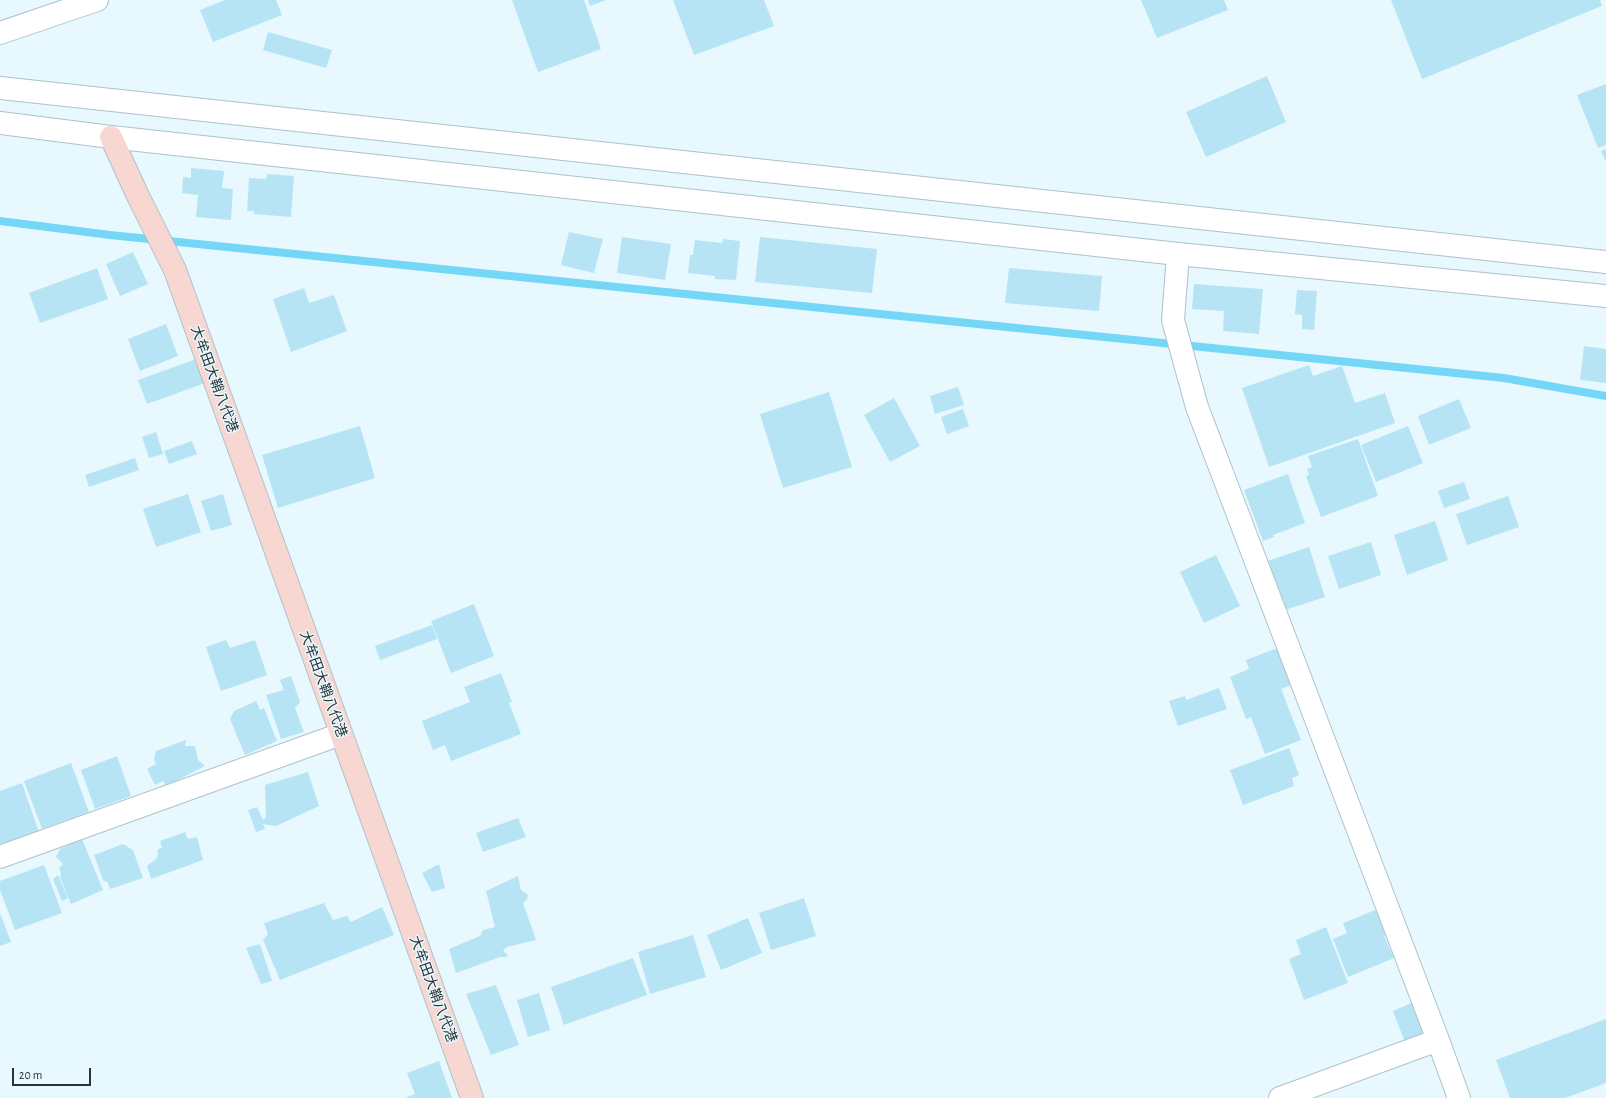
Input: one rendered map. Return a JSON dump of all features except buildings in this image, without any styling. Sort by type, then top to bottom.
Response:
[{"type":"main road","name":"大牟田大鞘八代港","points":[[111,137],[137,194],[175,270],[472,1098]]},
{"type":"street","points":[[0,33],[97,0]]},
{"type":"street","points":[[0,88],[1606,262]]},
{"type":"street","points":[[0,123],[111,137],[1178,254],[1606,296]]},
{"type":"street","points":[[1178,254],[1173,320],[1197,407],[1459,1098]]},
{"type":"street","points":[[0,857],[341,734]]},
{"type":"street","points":[[1280,1098],[1438,1040]]},
{"type":"waterway","points":[[0,221],[110,235],[1504,378],[1606,396]]}]
